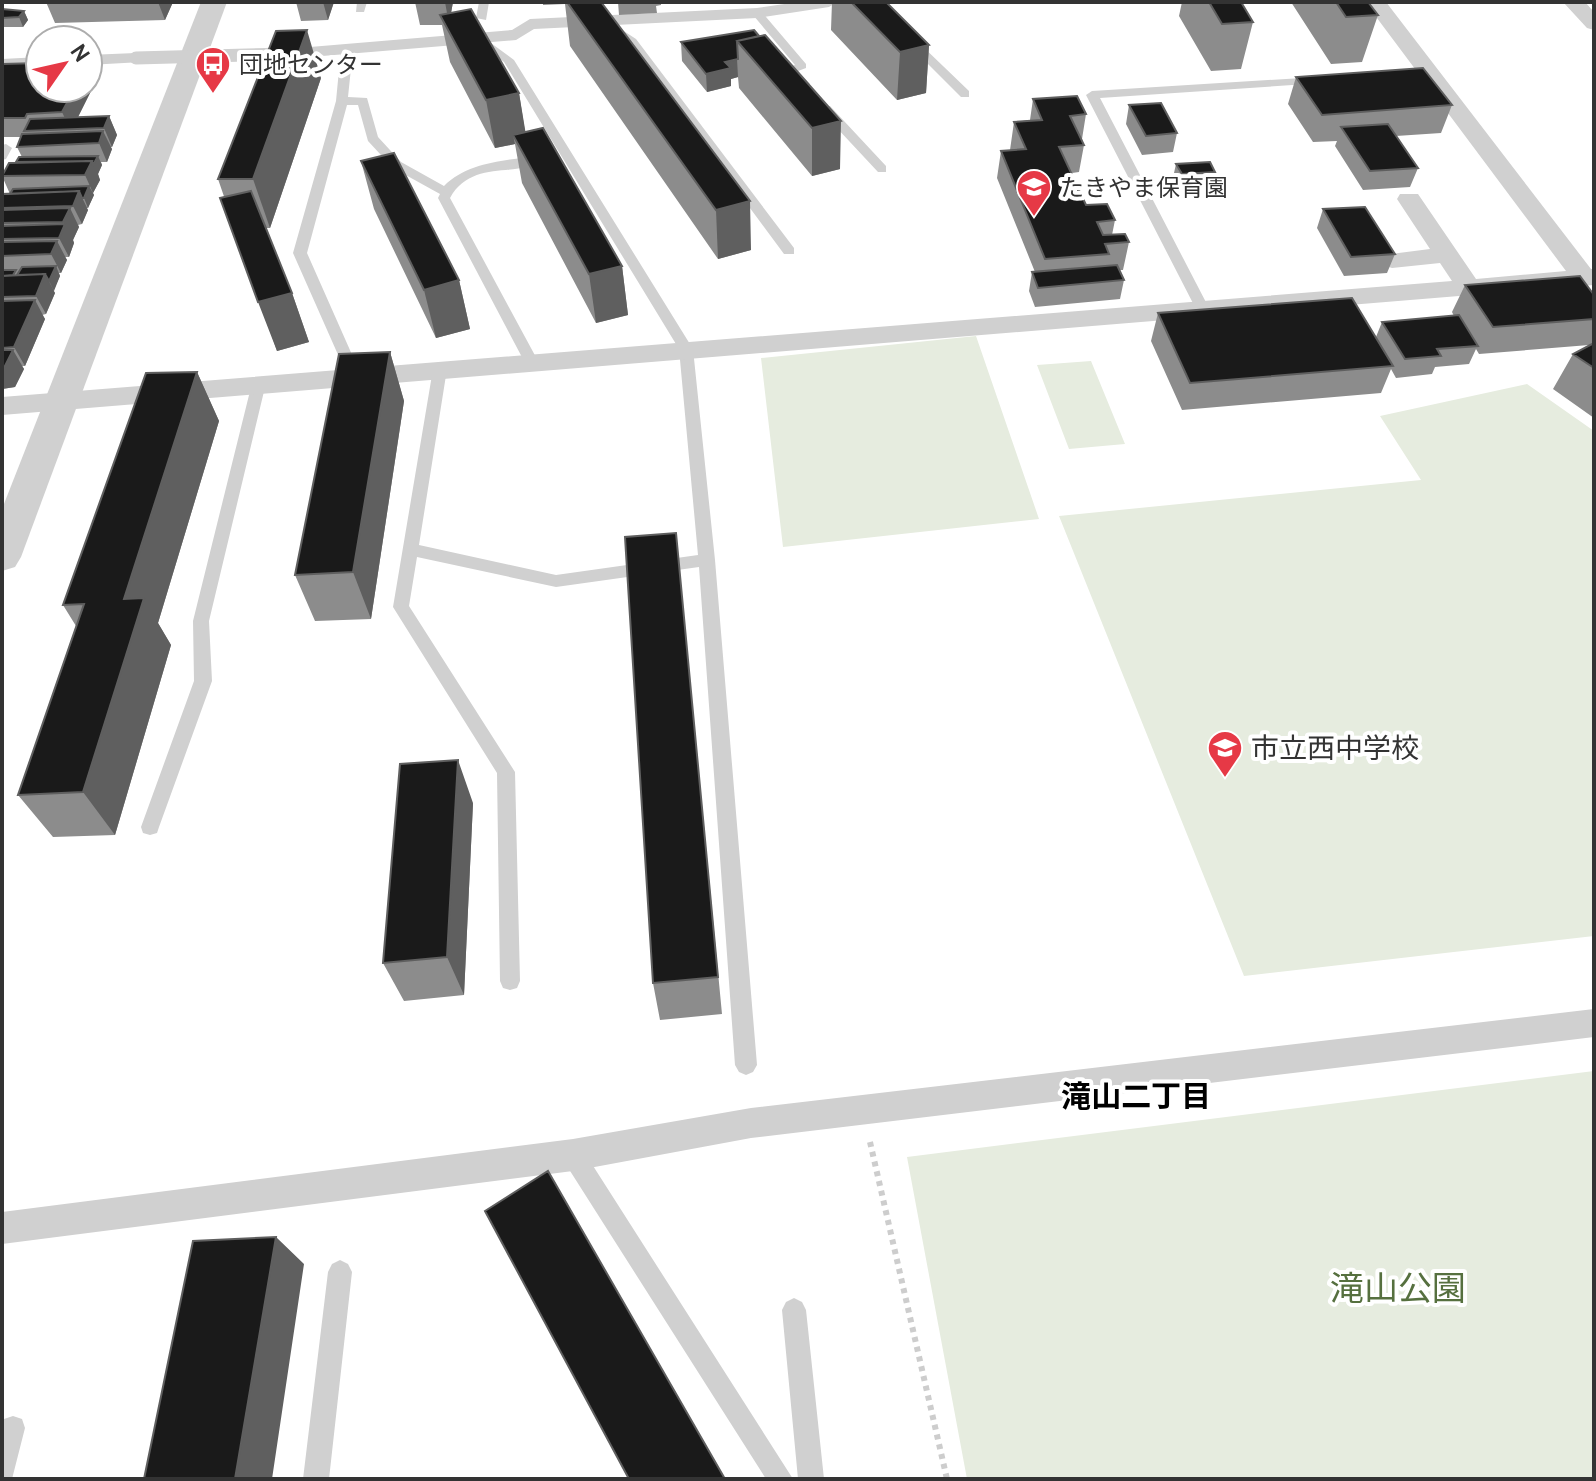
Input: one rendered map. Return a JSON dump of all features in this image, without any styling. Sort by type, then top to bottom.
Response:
[{"type":"street","points":[[5,541],[214,2]]},
{"type":"street","points":[[286,54],[516,35],[530,24],[757,13],[829,2]]},
{"type":"street","points":[[1375,2],[1421,75],[1589,278]]},
{"type":"street","points":[[1573,2],[1594,24]]},
{"type":"street","points":[[104,59],[136,58]]},
{"type":"street","points":[[2,64],[24,63]]},
{"type":"street","points":[[1409,199],[1469,287]]},
{"type":"street","points":[[1392,260],[1447,255]]},
{"type":"street","points":[[2,406],[354,375],[1589,278]]},
{"type":"street","points":[[2,1228],[573,1155],[751,1123],[1594,1023]]},
{"type":"lane","points":[[482,18],[484,2]]},
{"type":"lane","points":[[757,13],[802,66],[790,70],[810,92]]},
{"type":"lane","points":[[600,21],[632,41],[789,251]]},
{"type":"lane","points":[[904,33],[965,94]]},
{"type":"lane","points":[[480,38],[508,60],[686,349],[707,560],[746,1065]]},
{"type":"lane","points":[[347,49],[342,101],[300,253],[354,375]]},
{"type":"lane","points":[[136,58],[286,54]]},
{"type":"lane","points":[[1203,310],[1092,95],[1337,80]]},
{"type":"lane","points":[[342,101],[363,101],[372,138],[397,165],[446,192]]},
{"type":"lane","points":[[821,103],[882,169]]},
{"type":"lane","points":[[531,361],[444,198],[448,187],[461,177],[567,153]]},
{"type":"lane","points":[[440,369],[401,607],[506,772],[510,981]]},
{"type":"lane","points":[[150,827],[203,681],[201,621],[259,383]]},
{"type":"lane","points":[[410,549],[556,581],[707,560]]},
{"type":"lane","points":[[573,1155],[780,1479]]},
{"type":"lane","points":[[316,1479],[340,1272]]},
{"type":"lane","points":[[794,1310],[811,1479]]},
{"type":"lane","points":[[2,1472],[13,1428]]},
{"type":"path","points":[[862,1110],[947,1479]]},
{"type":"green space","points":[[976,336],[1039,519],[783,547],[761,358]]},
{"type":"green space","points":[[1091,361],[1125,444],[1069,449],[1037,365]]},
{"type":"green space","points":[[1527,384],[1594,431],[1594,936],[1244,976],[1059,516],[1421,480],[1380,416]]},
{"type":"green space","name":"滝山公園","points":[[1594,1071],[1594,1479],[967,1479],[907,1157]]},
{"type":"building","points":[[567,2],[601,2],[750,201],[716,210]]},
{"type":"building","points":[[851,2],[886,2],[929,45],[900,52]]},
{"type":"building","points":[[1209,2],[1241,2],[1253,22],[1222,24]]},
{"type":"building","points":[[1336,2],[1368,2],[1378,15],[1346,17]]},
{"type":"building","points":[[2,9],[24,11],[19,17],[2,18]]},
{"type":"building","points":[[471,9],[519,93],[486,100],[440,15]]},
{"type":"building","points":[[307,30],[253,179],[218,179],[276,31]]},
{"type":"building","points":[[754,30],[759,36],[737,41],[738,59],[725,62],[731,68],[706,74],[681,42]]},
{"type":"building","points":[[765,35],[841,121],[812,128],[737,41]]},
{"type":"building","points":[[24,63],[24,104],[66,104],[62,112],[2,118],[2,64]]},
{"type":"building","points":[[1423,68],[1452,105],[1322,115],[1296,77]]},
{"type":"building","points":[[1077,96],[1086,114],[1070,116],[1084,145],[1059,147],[1086,205],[1107,204],[1115,220],[1097,222],[1103,235],[1125,234],[1129,242],[1105,244],[1109,254],[1045,259],[1001,151],[1026,149],[1014,122],[1042,120],[1033,99]]},
{"type":"building","points":[[1161,103],[1177,133],[1146,136],[1129,105]]},
{"type":"building","points":[[109,116],[104,128],[24,131],[30,119]]},
{"type":"building","points":[[1388,124],[1418,168],[1370,171],[1341,127]]},
{"type":"building","points":[[543,128],[622,266],[589,274],[513,135]]},
{"type":"building","points":[[103,131],[99,143],[17,147],[22,134]]},
{"type":"building","points":[[394,153],[459,280],[424,290],[361,161]]},
{"type":"building","points":[[98,156],[93,165],[92,161],[16,162],[19,157]]},
{"type":"building","points":[[92,161],[85,175],[2,176],[9,163]]},
{"type":"building","points":[[1210,162],[1215,172],[1182,174],[1176,164]]},
{"type":"building","points":[[89,186],[84,198],[79,191],[10,194],[13,189]]},
{"type":"building","points":[[79,191],[73,206],[2,208],[2,194]]},
{"type":"building","points":[[251,191],[292,293],[258,302],[220,198]]},
{"type":"building","points":[[1365,207],[1395,254],[1351,257],[1323,209]]},
{"type":"building","points":[[70,208],[63,222],[2,223],[2,210]]},
{"type":"building","points":[[65,224],[59,238],[2,239],[2,226]]},
{"type":"building","points":[[57,241],[51,254],[2,256],[2,242]]},
{"type":"building","points":[[1117,265],[1124,280],[1038,288],[1032,272]]},
{"type":"building","points":[[56,266],[49,281],[45,274],[17,275],[22,267]]},
{"type":"building","points":[[2,270],[16,270],[13,275],[2,276]]},
{"type":"building","points":[[45,274],[36,296],[2,297],[2,276]]},
{"type":"building","points":[[1580,276],[1594,295],[1594,319],[1493,327],[1465,285]]},
{"type":"building","points":[[1352,298],[1393,366],[1190,383],[1158,313]]},
{"type":"building","points":[[35,300],[14,347],[2,348],[2,301]]},
{"type":"building","points":[[1459,315],[1478,346],[1437,349],[1441,356],[1405,359],[1382,322]]},
{"type":"building","points":[[1594,343],[1594,368],[1573,354]]},
{"type":"building","points":[[2,350],[13,350],[4,368],[2,368]]},
{"type":"building","points":[[390,352],[353,572],[295,575],[339,354]]},
{"type":"building","points":[[197,372],[124,599],[144,598],[83,792],[18,795],[84,604],[63,605],[146,373]]},
{"type":"building","points":[[676,533],[718,977],[653,983],[625,537]]},
{"type":"building","points":[[458,760],[447,957],[383,963],[400,764]]},
{"type":"building","points":[[548,1171],[725,1479],[629,1479],[485,1211]]},
{"type":"building","points":[[276,1237],[235,1479],[144,1479],[193,1241]]},
{"type":"place","name":"団地センター","points":[[213,95]]},
{"type":"place","name":"たきやま保育園","points":[[1034,218]]},
{"type":"place","name":"市立西中学校","points":[[1225,779]]},
{"type":"district","name":"滝山二丁目","points":[[1136,1096]]}]
